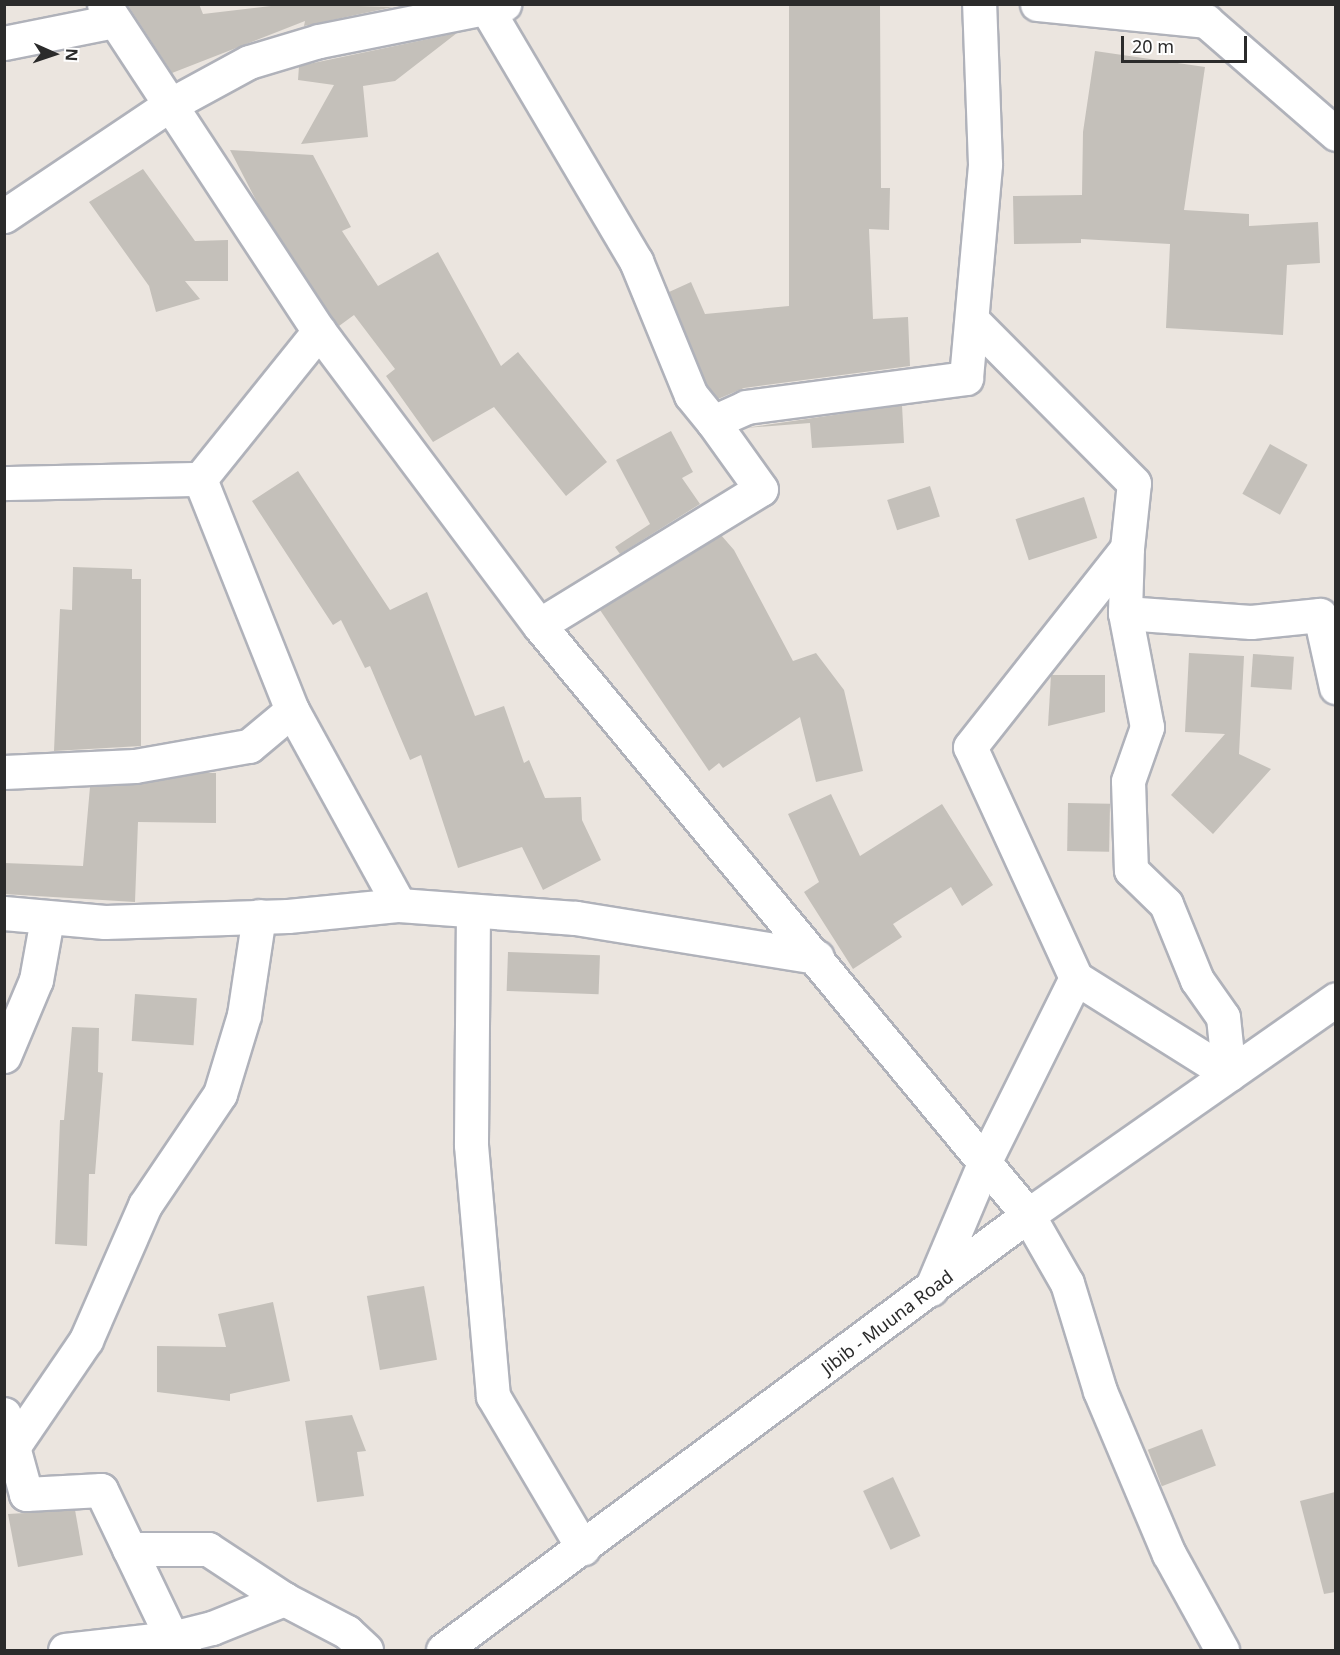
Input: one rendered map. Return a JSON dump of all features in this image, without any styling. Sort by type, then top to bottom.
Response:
[{"type":"street","points":[[713,422],[746,407],[966,378],[985,164],[979,4]]},
{"type":"street","points":[[1037,4],[1206,21],[1335,134]]},
{"type":"street","points":[[4,216],[168,106],[249,62],[319,41],[491,6],[636,261],[691,395],[761,489],[539,625]]},
{"type":"street","points":[[4,43],[109,13],[168,106],[319,331],[539,625],[817,957],[1028,1215],[1067,1283],[1100,1391],[1169,1554],[1222,1650]]},
{"type":"street","points":[[972,320],[1134,483],[1127,548],[1125,614],[1147,728],[1128,781],[1131,870],[1166,904],[1197,980],[1222,1017],[1229,1074]]},
{"type":"street","points":[[200,479],[319,331]]},
{"type":"street","points":[[4,483],[200,479]]},
{"type":"street","points":[[200,479],[292,710],[399,906]]},
{"type":"street","points":[[1127,548],[970,747],[1076,978],[1229,1074]]},
{"type":"street","points":[[1125,614],[1251,622],[1320,615],[1335,687]]},
{"type":"street","points":[[4,772],[135,765],[249,746],[292,710]]},
{"type":"street","points":[[4,913],[47,919],[105,922],[260,916],[399,906],[576,918],[817,957]]},
{"type":"street","points":[[473,911],[471,1145],[493,1396],[583,1548]]},
{"type":"street","points":[[13,1447],[86,1340],[146,1205],[220,1094],[244,1015],[260,916]]},
{"type":"street","points":[[4,1056],[36,980],[47,919]]},
{"type":"street","points":[[930,1289],[985,1161],[1076,978]]},
{"type":"street","name":"Jibib - Muuna Road","points":[[443,1650],[1028,1215],[1335,999]]},
{"type":"street","points":[[4,1414],[26,1494],[101,1490],[178,1644]]},
{"type":"street","points":[[129,1549],[208,1549],[284,1599],[346,1632],[366,1650]]},
{"type":"street","points":[[65,1650],[178,1644],[284,1599]]},
{"type":"building","points":[[127,4],[199,4],[203,14],[288,4],[393,7],[304,26],[305,21],[172,73]]},
{"type":"building","points":[[789,4],[880,4],[881,188],[890,188],[889,230],[869,229],[873,319],[908,317],[910,366],[744,388],[718,399],[707,385],[669,292],[691,282],[705,314],[789,306]]},
{"type":"building","points":[[457,33],[395,81],[363,86],[368,137],[301,144],[334,85],[298,80],[299,66]]},
{"type":"building","points":[[1095,51],[1205,67],[1184,210],[1249,214],[1249,226],[1318,222],[1320,263],[1287,265],[1283,335],[1166,328],[1170,244],[1081,239],[1081,243],[1014,244],[1013,196],[1082,195],[1083,132]]},
{"type":"building","points":[[230,150],[313,155],[351,227],[342,231],[378,286],[438,252],[501,366],[518,352],[607,462],[566,496],[494,407],[433,442],[386,376],[395,369],[354,315],[339,326],[334,320],[259,206]]},
{"type":"building","points":[[143,169],[195,241],[228,240],[228,281],[185,281],[200,299],[156,312],[149,286],[89,202]]},
{"type":"building","points":[[902,405],[904,443],[812,448],[810,423],[745,428]]},
{"type":"building","points":[[671,431],[693,472],[682,478],[700,504],[620,554],[615,547],[650,524],[616,460]]},
{"type":"building","points":[[1270,444],[1308,465],[1280,515],[1242,494]]},
{"type":"building","points":[[298,471],[390,610],[427,592],[475,716],[504,706],[524,763],[529,760],[545,798],[581,797],[582,820],[601,860],[543,890],[522,847],[458,868],[421,755],[410,760],[370,666],[365,668],[341,620],[333,625],[252,501]]},
{"type":"building","points":[[930,486],[940,516],[897,530],[887,500]]},
{"type":"building","points":[[1084,497],[1097,538],[1029,560],[1016,519]]},
{"type":"building","points":[[721,535],[734,550],[793,661],[816,653],[844,690],[863,771],[816,782],[800,717],[723,768],[719,763],[709,771],[600,610]]},
{"type":"building","points":[[73,567],[132,569],[132,579],[141,579],[141,746],[54,751],[60,609],[72,610]]},
{"type":"building","points":[[1189,653],[1244,656],[1239,754],[1271,769],[1213,834],[1171,795],[1225,734],[1185,732]]},
{"type":"building","points":[[1253,654],[1294,657],[1292,690],[1251,687]]},
{"type":"building","points":[[1051,675],[1105,675],[1105,712],[1048,726]]},
{"type":"building","points":[[216,773],[216,823],[138,822],[135,902],[4,894],[4,863],[83,866],[90,787]]},
{"type":"building","points":[[831,794],[860,856],[942,804],[993,885],[962,906],[951,887],[893,924],[902,937],[853,969],[804,892],[819,882],[788,814]]},
{"type":"building","points":[[1068,803],[1110,804],[1109,852],[1067,851]]},
{"type":"building","points":[[508,952],[600,955],[599,994],[507,991]]},
{"type":"building","points":[[135,994],[197,998],[194,1045],[132,1041]]},
{"type":"building","points":[[72,1027],[99,1028],[98,1072],[103,1073],[95,1174],[89,1174],[87,1246],[55,1244],[60,1120],[64,1120]]},
{"type":"building","points":[[424,1286],[437,1360],[380,1370],[367,1296]]},
{"type":"building","points":[[273,1302],[290,1381],[230,1394],[230,1401],[157,1392],[157,1346],[226,1347],[218,1314]]},
{"type":"building","points":[[352,1415],[366,1451],[357,1452],[364,1496],[317,1502],[305,1421]]},
{"type":"building","points":[[1202,1429],[1216,1465],[1162,1486],[1148,1450]]},
{"type":"building","points":[[893,1477],[920,1536],[891,1550],[863,1491]]},
{"type":"building","points":[[1335,1492],[1335,1592],[1324,1594],[1300,1501]]},
{"type":"building","points":[[75,1510],[83,1555],[18,1567],[8,1514]]}]
